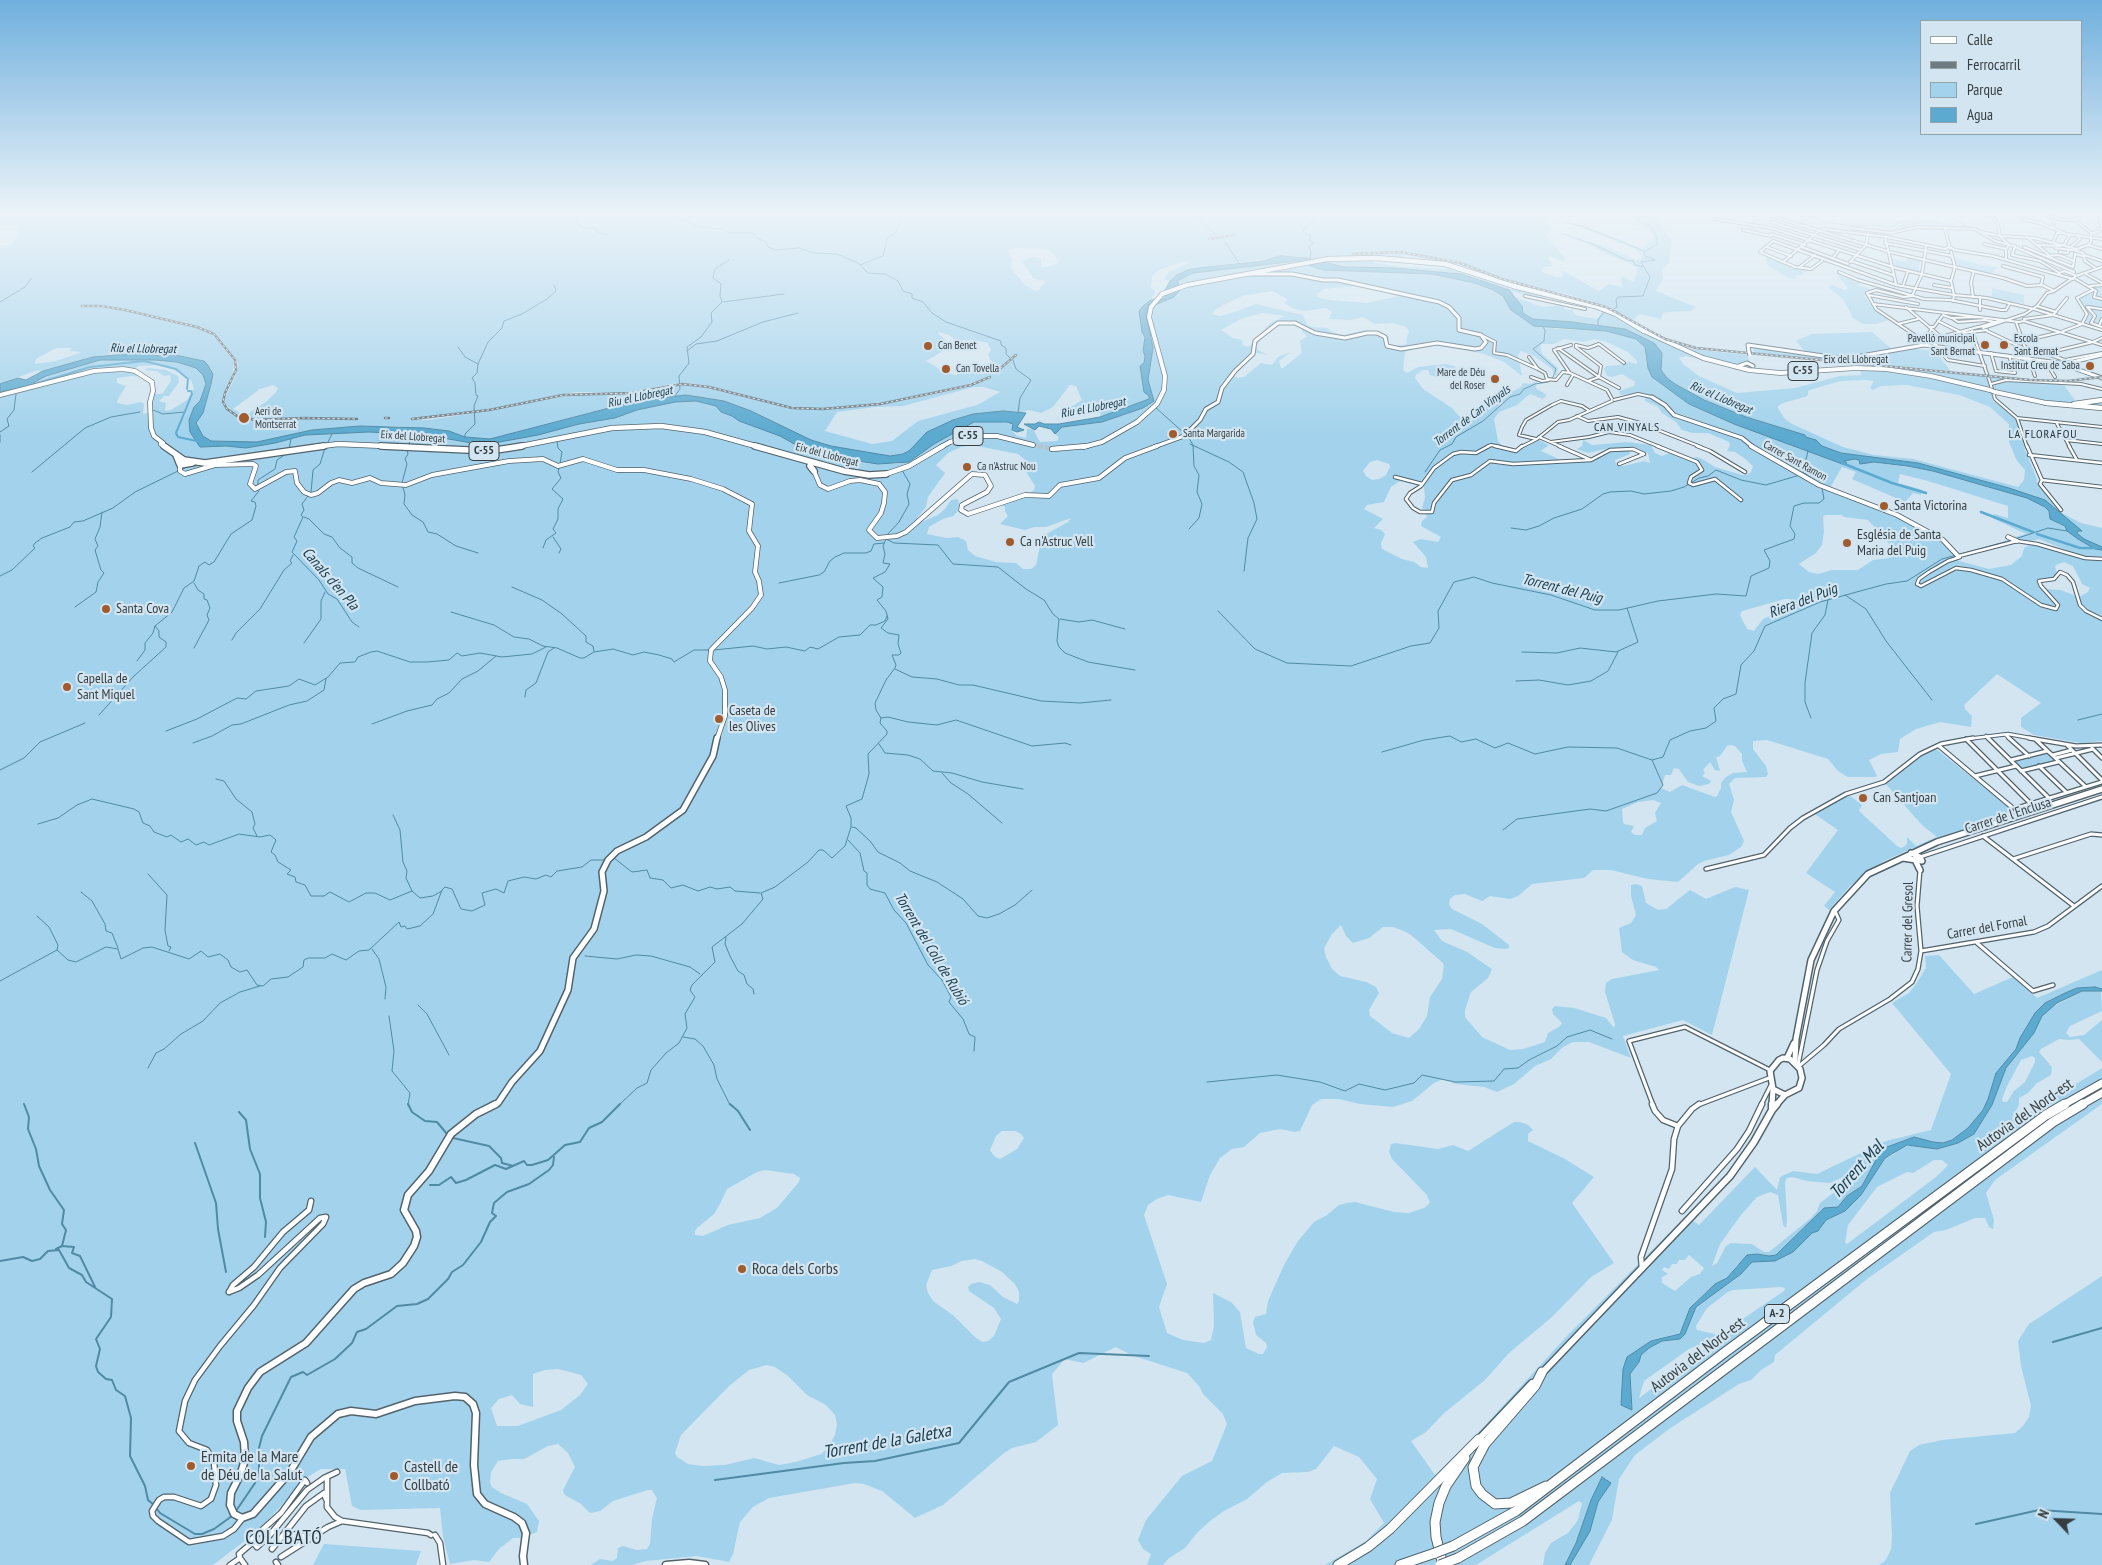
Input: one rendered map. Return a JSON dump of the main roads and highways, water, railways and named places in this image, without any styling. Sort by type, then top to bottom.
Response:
[{"type":"highway","name":"Eix del Llobregat","points":[[1517,287],[1604,309],[1644,331]]},
{"type":"highway","name":"Eix del Llobregat","points":[[1518,287],[1604,310],[1644,331]]},
{"type":"highway","points":[[1531,291],[1542,298],[1552,296]]},
{"type":"highway","name":"Eix del Llobregat","points":[[2046,402],[2075,405],[2102,402]]},
{"type":"highway","points":[[2046,402],[2078,407],[2102,408]]},
{"type":"highway","name":"Eix del Llobregat","points":[[216,461],[231,457],[345,442],[474,450],[495,449],[603,428],[656,425],[709,431],[857,474],[888,473]]},
{"type":"highway","name":"Eix del Llobregat","points":[[162,444],[178,455],[200,462],[338,444],[473,451],[496,450],[596,431],[639,426],[705,432],[796,457],[814,466]]},
{"type":"highway","points":[[178,455],[182,465],[200,462]]},
{"type":"highway","name":"C-55","points":[[806,459],[814,466]]},
{"type":"highway","points":[[814,466],[829,466]]},
{"type":"highway","name":"Autovia del Nord-est","points":[[1400,1565],[1453,1546],[1516,1511],[2046,1115],[2102,1082]]},
{"type":"highway","name":"Autovia del Nord-est","points":[[1442,1565],[1499,1536],[1523,1521],[2053,1122],[2102,1093]]},
{"type":"highway","points":[[1542,1372],[1534,1386],[1485,1444],[1473,1467],[1476,1486],[1482,1494],[1495,1504],[1511,1503],[1540,1487],[1549,1485]]},
{"type":"highway","points":[[1338,1565],[1368,1548],[1390,1529],[1479,1439],[1453,1475],[1439,1503],[1435,1522],[1442,1565]]},
{"type":"main road","name":"Eix del Llobregat","points":[[1052,449],[1074,449],[1093,445],[1129,427],[1150,412],[1162,394],[1165,384],[1165,371],[1149,317],[1151,307],[1162,294],[1181,287]]},
{"type":"main road","name":"Eix del Llobregat","points":[[1644,331],[1666,343],[1703,358],[1749,370],[1780,372],[1856,368],[1890,369],[1931,376],[2046,402]]},
{"type":"main road","points":[[1666,343],[1678,353]]},
{"type":"main road","name":"Eix del Llobregat","points":[[0,396],[86,373],[122,370],[133,372],[145,376],[151,382],[148,409],[150,430],[154,437],[162,444]]},
{"type":"main road","name":"Eix del Llobregat","points":[[888,473],[909,466],[947,444],[969,436],[997,436],[1033,445]]},
{"type":"water","points":[[1167,287],[1180,287],[1181,289],[1174,297],[1148,308],[1146,314],[1153,348],[1148,380],[1154,401],[1143,408],[1102,422],[1062,427],[1055,434],[1051,429],[1039,426],[1035,430],[1024,424],[1039,422],[1059,424],[1100,417],[1149,399],[1149,396],[1144,392],[1140,366],[1144,363],[1145,337],[1142,332],[1139,311],[1151,300],[1163,299],[1165,296],[1163,294]]},
{"type":"water","points":[[1485,287],[1500,287],[1509,290],[1522,306],[1523,313],[1533,319],[1625,329],[1654,343],[1662,353],[1661,370],[1675,384],[1704,400],[1746,417],[1805,435],[1816,440],[1822,446],[1841,453],[1918,463],[2045,500],[2082,531],[2077,533],[2084,539],[2102,547],[2102,550],[2095,549],[2078,539],[2067,531],[2065,526],[2050,519],[2049,511],[2045,507],[2027,498],[1933,471],[1907,466],[1874,462],[1860,464],[1859,460],[1855,459],[1844,461],[1847,463],[1845,465],[1734,424],[1689,404],[1652,377],[1648,368],[1645,347],[1636,339],[1606,331],[1534,326],[1511,310],[1503,296]]},
{"type":"water","points":[[139,353],[159,356],[170,354],[204,361],[207,364],[213,374],[203,413],[196,423],[203,436],[211,441],[257,442],[312,430],[360,426],[424,428],[449,431],[465,437],[490,439],[640,400],[686,395],[724,401],[751,411],[811,440],[831,446],[890,456],[903,454],[910,450],[927,432],[953,420],[973,414],[1003,411],[1026,413],[1017,427],[1024,430],[1017,432],[1012,430],[1013,424],[1007,422],[974,422],[934,444],[909,462],[878,464],[836,458],[805,450],[780,436],[739,421],[721,412],[716,406],[696,401],[675,402],[637,410],[615,418],[483,445],[426,435],[369,432],[305,435],[246,448],[226,446],[200,447],[190,432],[189,420],[194,407],[200,401],[206,384],[203,375],[196,368],[177,362],[100,360],[46,376],[33,383],[35,385],[0,392],[0,384],[18,378],[26,380],[43,371],[93,357]]},
{"type":"water","points":[[2095,987],[2102,989],[2102,991],[2082,991],[2057,1003],[2042,1016],[2034,1033],[2006,1068],[1992,1105],[1974,1134],[1958,1143],[1937,1149],[1907,1145],[1885,1158],[1861,1195],[1845,1211],[1826,1220],[1818,1231],[1812,1233],[1793,1252],[1775,1261],[1752,1262],[1741,1274],[1696,1307],[1685,1334],[1680,1339],[1662,1341],[1641,1355],[1639,1362],[1630,1374],[1632,1410],[1621,1405],[1623,1369],[1627,1357],[1651,1341],[1680,1334],[1690,1308],[1715,1284],[1727,1278],[1747,1255],[1776,1255],[1824,1208],[1838,1207],[1847,1196],[1862,1186],[1877,1158],[1887,1147],[1914,1137],[1943,1143],[1952,1140],[1968,1128],[1983,1110],[1996,1073],[2016,1049],[2020,1038],[2035,1013],[2045,1003],[2065,993],[2077,988]]},
{"type":"water","points":[[1602,1477],[1611,1483],[1598,1502],[1590,1531],[1570,1565],[1565,1565],[1576,1543],[1591,1500]]},
{"type":"waterway","points":[[0,302],[25,287]]},
{"type":"waterway","points":[[478,364],[488,342],[502,328],[504,321],[522,314],[547,299],[556,291],[555,287]]},
{"type":"waterway","points":[[687,351],[687,347],[701,337],[712,322],[711,313],[722,302],[721,287]]},
{"type":"waterway","points":[[901,287],[903,291],[912,294],[912,298],[923,302],[932,313],[946,322],[1001,341],[1001,345],[1006,348],[1006,354],[1010,358]]},
{"type":"waterway","points":[[1614,309],[1617,307],[1616,300],[1618,297],[1643,296],[1646,287]]},
{"type":"waterway","points":[[723,302],[784,294]]},
{"type":"waterway","points":[[1598,325],[1598,320],[1604,312]]},
{"type":"waterway","points":[[687,351],[696,344],[717,341],[763,322],[798,313]]},
{"type":"waterway","name":"Torrent de Can Vinyals","points":[[1425,472],[1440,450],[1452,444],[1456,437],[1483,421],[1510,397],[1520,394],[1524,389],[1535,384],[1548,382],[1553,377],[1556,369],[1533,349],[1544,341],[1545,330],[1543,327]]},
{"type":"waterway","points":[[458,347],[465,357],[478,364]]},
{"type":"waterway","name":"Riu el Llobregat","points":[[675,396],[680,389],[679,376],[689,363],[687,351]]},
{"type":"waterway","points":[[1013,360],[1016,369],[1031,380],[1020,398],[1018,413]]},
{"type":"waterway","name":"Riu el Llobregat","points":[[31,385],[90,367],[144,361],[176,369],[188,379],[187,389]]},
{"type":"waterway","points":[[465,437],[465,434],[475,424],[474,406],[478,396],[476,395],[475,383],[472,378],[477,373],[478,364]]},
{"type":"waterway","points":[[188,391],[191,391],[192,394],[176,433],[178,437],[201,442]]},
{"type":"waterway","points":[[0,432],[9,426],[7,419],[14,410],[16,394]]},
{"type":"waterway","points":[[1155,407],[1184,433]]},
{"type":"waterway","points":[[153,410],[163,414],[185,412]]},
{"type":"waterway","points":[[32,472],[85,428],[111,417],[140,412]]},
{"type":"waterway","points":[[327,444],[332,434]]},
{"type":"waterway","points":[[408,445],[415,434]]},
{"type":"waterway","points":[[0,435],[0,442]]},
{"type":"waterway","points":[[1187,435],[1193,445]]},
{"type":"waterway","points":[[289,449],[291,439]]},
{"type":"waterway","points":[[557,441],[558,448],[562,452],[560,464]]},
{"type":"waterway","points":[[1189,529],[1199,518],[1202,504],[1197,492],[1199,475],[1194,466],[1193,445]]},
{"type":"waterway","points":[[1193,445],[1229,462],[1243,472],[1254,503],[1257,519],[1248,538],[1244,571]]},
{"type":"waterway","points":[[311,493],[313,470],[320,464],[325,448]]},
{"type":"waterway","points":[[402,483],[407,464],[405,459],[408,454],[407,449]]},
{"type":"waterway","name":"Torrent del Puig","points":[[1808,451],[1803,472],[1816,481]]},
{"type":"waterway","points":[[258,486],[258,480],[275,469],[277,460],[286,454]]},
{"type":"waterway","points":[[1842,463],[1892,483],[1926,493]]},
{"type":"waterway","points":[[182,470],[186,467],[196,466]]},
{"type":"waterway","points":[[543,548],[546,540],[556,533],[553,529],[558,519],[558,509],[563,499],[552,489],[561,478],[558,472],[559,468]]},
{"type":"waterway","points":[[887,535],[899,522],[909,504],[907,494],[910,484],[902,470]]},
{"type":"waterway","points":[[1511,528],[1526,530],[1539,526],[1554,518],[1582,509],[1603,494],[1610,492],[1631,491],[1644,494],[1671,491],[1684,487],[1699,478],[1708,476],[1716,470],[1741,480],[1766,485],[1800,475]]},
{"type":"waterway","points":[[102,513],[113,508],[135,492],[178,471]]},
{"type":"waterway","points":[[403,487],[405,495],[404,504],[412,515],[423,522],[428,532],[437,534],[456,546],[478,553]]},
{"type":"waterway","name":"Torrent del Puig","points":[[1627,608],[1658,601],[1716,594],[1746,596],[1751,576],[1769,568],[1770,561],[1764,550],[1794,539],[1795,534],[1790,526],[1794,506],[1804,503],[1819,503],[1824,499],[1822,488]]},
{"type":"waterway","points":[[155,626],[172,612],[184,588],[194,581],[199,566],[205,562],[209,565],[214,562],[231,534],[252,520],[256,506],[255,502],[251,501],[259,491]]},
{"type":"waterway","name":"Canals d'en Pla","points":[[308,496],[302,504],[304,510],[301,515],[303,517],[294,537],[297,541],[292,552],[319,580],[328,594],[337,599],[352,622],[359,627]]},
{"type":"waterway","points":[[1981,512],[2033,532]]},
{"type":"waterway","points":[[0,576],[12,570],[35,548],[33,546],[35,543],[42,538],[70,527],[74,522],[83,521],[102,513]]},
{"type":"waterway","points":[[75,607],[96,592],[98,582],[104,573],[101,570],[95,550],[98,546],[95,539],[100,527],[102,513]]},
{"type":"waterway","points":[[304,517],[309,519],[324,534],[332,537],[340,548],[352,557],[352,563],[358,568],[398,587]]},
{"type":"waterway","name":"Riera del Puig","points":[[2015,539],[2048,528],[2067,531]]},
{"type":"waterway","points":[[2037,534],[2080,548],[2097,548]]},
{"type":"waterway","points":[[553,537],[561,549],[559,553]]},
{"type":"waterway","points":[[881,718],[876,710],[875,703],[886,680],[895,668],[896,665],[892,655],[899,655],[901,653],[898,644],[899,635],[888,633],[881,628],[888,619],[886,611],[877,600],[882,597],[883,587],[873,578],[885,572],[890,564],[883,563],[885,554],[883,546],[886,539],[894,543],[938,545],[953,564],[998,567],[1026,589],[1044,600],[1053,614],[1059,619],[1057,641],[1059,647],[1065,653],[1088,662],[1135,670]]},
{"type":"waterway","name":"Riera del Puig","points":[[1845,595],[1886,584],[1907,581],[1942,559],[2012,540]]},
{"type":"waterway","points":[[779,583],[819,575],[824,572],[830,561],[835,557],[844,553],[866,553],[871,551],[874,544],[884,543]]},
{"type":"waterway","points":[[232,640],[236,633],[260,609],[284,570],[292,563],[290,561],[293,555]]},
{"type":"waterway","name":"Torrent del Puig","points":[[1218,611],[1255,649],[1287,663],[1351,666],[1411,646],[1430,643],[1439,628],[1438,611],[1454,582],[1474,577],[1492,583],[1551,595],[1595,610],[1627,608]]},
{"type":"waterway","points":[[194,583],[198,590],[204,594],[204,599],[207,600],[210,608],[207,615],[209,620],[194,648]]},
{"type":"waterway","points":[[512,587],[542,600],[562,614],[586,636],[586,642],[593,646],[594,651]]},
{"type":"waterway","points":[[304,643],[321,619],[321,601],[325,592]]},
{"type":"waterway","name":"Riera del Puig","points":[[1652,760],[1663,757],[1670,740],[1690,731],[1706,728],[1716,721],[1714,708],[1723,699],[1736,694],[1741,665],[1754,651],[1765,626],[1820,602],[1845,595]]},
{"type":"waterway","points":[[1845,595],[1866,609],[1886,641],[1932,700]]},
{"type":"waterway","points":[[1811,718],[1805,702],[1805,683],[1812,633],[1825,615],[1828,600]]},
{"type":"waterway","points":[[1522,652],[1557,653],[1580,648],[1616,652],[1638,642],[1627,608]]},
{"type":"waterway","points":[[451,612],[494,625],[514,637],[529,639],[543,646],[557,648],[580,658],[584,658],[594,652],[613,649],[633,655],[644,652],[659,655],[672,659],[674,662],[694,650],[709,650]]},
{"type":"waterway","points":[[714,650],[753,646],[767,649],[786,647],[805,651],[810,647],[818,649],[839,637],[860,635],[870,625],[876,625],[885,621],[887,616]]},
{"type":"waterway","points":[[1060,619],[1079,622],[1092,620],[1125,629]]},
{"type":"waterway","points":[[99,715],[134,676],[166,647],[166,642],[159,637],[159,631],[155,626]]},
{"type":"waterway","points":[[137,661],[145,650],[145,643],[153,633],[155,626]]},
{"type":"waterway","points":[[166,731],[197,719],[237,698],[246,699],[256,691],[289,686],[299,679],[315,685],[328,677],[340,663],[355,662],[358,657],[371,652],[377,651],[410,662],[427,662],[449,660],[457,653],[462,656],[480,653],[502,657],[532,654],[546,647]]},
{"type":"waterway","points":[[525,697],[526,690],[536,683],[548,652],[554,648]]},
{"type":"waterway","points":[[1516,681],[1539,680],[1568,685],[1591,681],[1608,671],[1618,652]]},
{"type":"waterway","points":[[372,724],[407,711],[432,705],[437,699],[449,693],[462,679],[478,671],[496,656]]},
{"type":"waterway","points":[[895,669],[912,677],[937,679],[959,685],[973,685],[1041,701],[1080,703],[1111,700]]},
{"type":"waterway","points":[[193,743],[212,736],[232,725],[241,724],[289,705],[307,701],[324,690],[326,679]]},
{"type":"waterway","points":[[2078,720],[2102,714]]},
{"type":"waterway","points":[[881,718],[888,717],[908,722],[937,725],[956,720],[1032,746],[1065,743],[1071,745]]},
{"type":"waterway","points":[[619,1105],[637,1088],[647,1083],[651,1070],[666,1053],[679,1043],[687,1028],[685,1014],[695,997],[690,990],[692,985],[715,962],[712,947],[742,924],[763,899],[761,893],[775,887],[808,862],[819,850],[823,850],[832,858],[845,846],[851,827],[851,818],[846,806],[862,799],[869,774],[868,754],[887,734],[887,731],[880,723],[881,718]]},
{"type":"waterway","points":[[0,770],[24,758],[40,742],[85,723]]},
{"type":"waterway","name":"Riera del Puig","points":[[1382,752],[1424,740],[1450,736],[1461,742],[1476,739],[1495,748],[1508,743],[1535,754],[1568,747],[1617,748],[1652,760]]},
{"type":"waterway","points":[[879,744],[885,753],[908,755],[920,759],[933,771],[952,773],[982,782],[1023,789]]},
{"type":"waterway","points":[[1503,830],[1517,819],[1590,809],[1606,811],[1657,793],[1663,785],[1652,760]]},
{"type":"waterway","points":[[942,773],[951,783],[968,794],[1002,823]]},
{"type":"waterway","points":[[216,779],[224,781],[236,799],[252,812],[255,824],[253,828],[257,836]]},
{"type":"waterway","points":[[38,824],[58,818],[77,805],[92,799],[134,809],[139,812],[143,823],[150,826],[154,832],[167,837],[171,835],[181,842],[188,839],[196,845],[204,842],[209,845],[239,834],[260,837],[270,835],[276,840],[271,852],[275,855],[278,862],[291,870],[287,874],[295,877],[296,882],[305,885],[311,896],[324,896],[330,892],[349,902],[366,893],[375,893],[390,900],[412,891]]},
{"type":"waterway","points":[[393,815],[400,830],[403,862],[407,871],[406,878],[412,891]]},
{"type":"waterway","points":[[852,827],[856,828],[870,841],[878,852],[900,863],[910,871],[937,882],[963,899],[978,916],[987,918],[999,914],[1015,905],[1032,890]]},
{"type":"waterway","name":"Torrent del Coll de Rubió","points":[[848,840],[860,853],[864,871],[867,873],[867,885],[870,889],[885,893],[894,910],[906,923],[928,965],[942,980],[951,997],[949,1002],[963,1019],[969,1034],[975,1037],[974,1051]]},
{"type":"waterway","points":[[614,858],[632,872],[647,870],[650,878],[663,880],[671,888],[683,885],[698,891],[710,887],[717,889],[730,887],[735,891],[760,893]]},
{"type":"waterway","points":[[442,891],[445,887],[452,889],[461,909],[472,911],[485,905],[482,893],[496,889],[504,893],[508,881],[524,877],[536,879],[546,875],[551,877],[557,871],[582,867],[591,860],[605,860]]},
{"type":"waterway","points":[[148,874],[167,895],[165,930],[168,946],[171,947],[169,951]]},
{"type":"waterway","points":[[412,891],[420,898],[433,896],[442,891]]},
{"type":"waterway","points":[[57,950],[68,960],[76,962],[106,947],[118,949],[121,959],[143,948],[152,947],[189,959],[201,951],[208,957],[220,954],[228,960],[231,967],[240,972],[247,970],[257,985],[263,986],[271,979],[288,977],[303,967],[304,960],[308,958],[325,958],[332,954],[346,960],[359,951],[369,950],[399,922],[401,927],[405,926],[407,929],[420,926],[433,914],[442,891]]},
{"type":"waterway","points":[[81,892],[92,901],[105,924],[106,931],[112,933],[118,948]]},
{"type":"waterway","points":[[37,916],[49,927],[58,945],[57,950]]},
{"type":"waterway","points":[[726,937],[725,944],[730,956],[738,971],[744,975],[747,984],[753,989],[754,994]]},
{"type":"waterway","points":[[372,949],[379,959],[386,987],[385,999]]},
{"type":"waterway","points":[[0,981],[57,950]]},
{"type":"waterway","points":[[585,956],[617,959],[636,955],[651,956],[690,967],[700,974]]},
{"type":"waterway","points":[[148,1068],[156,1053],[164,1049],[181,1034],[203,1021],[220,1003],[240,992],[260,986]]},
{"type":"waterway","points":[[418,1005],[427,1014],[449,1055]]},
{"type":"waterway","points":[[389,1016],[394,1051],[392,1071],[410,1093],[408,1104]]},
{"type":"waterway","points":[[1207,1082],[1277,1075],[1320,1082],[1345,1091],[1359,1084],[1385,1090],[1414,1083],[1422,1075],[1455,1082],[1494,1081],[1504,1069],[1518,1068],[1529,1060],[1557,1046],[1567,1037],[1590,1030],[1612,1039]]},
{"type":"waterway","points":[[683,1037],[695,1039],[703,1046],[714,1065],[717,1079],[730,1105]]},
{"type":"waterway","points":[[24,1104],[29,1117],[28,1129],[36,1149],[39,1166],[50,1190],[64,1210],[62,1224],[66,1230],[62,1246]]},
{"type":"waterway","points":[[408,1104],[412,1112],[425,1121],[437,1122],[447,1134]]},
{"type":"waterway","points":[[730,1104],[738,1111],[750,1130]]},
{"type":"waterway","points":[[513,1166],[524,1161],[527,1165],[532,1165],[548,1160],[565,1145],[580,1142],[589,1128],[602,1122],[619,1105]]},
{"type":"waterway","points":[[239,1112],[246,1120],[250,1149],[260,1174],[260,1198],[266,1222],[265,1237]]},
{"type":"waterway","points":[[453,1138],[489,1146],[501,1158],[502,1163],[513,1166]]},
{"type":"waterway","points":[[195,1143],[216,1203],[218,1229],[226,1272]]},
{"type":"waterway","points":[[236,1511],[255,1483],[259,1472],[259,1448],[262,1436],[291,1377],[303,1372],[307,1375],[335,1359],[352,1343],[357,1332],[366,1329],[397,1306],[417,1304],[428,1299],[448,1279],[452,1272],[463,1265],[481,1242],[490,1222],[496,1216],[492,1213],[494,1203],[507,1192],[529,1184],[549,1170],[553,1165],[554,1157]]},
{"type":"waterway","points":[[430,1185],[439,1185],[451,1177],[456,1183],[466,1180],[495,1165],[506,1169],[513,1166]]},
{"type":"waterway","points":[[56,1249],[62,1246]]},
{"type":"waterway","points":[[62,1246],[74,1247],[72,1253],[80,1256],[95,1287]]},
{"type":"waterway","points":[[0,1261],[23,1257],[32,1261],[40,1259],[48,1251],[59,1250],[69,1268],[82,1275],[86,1282],[112,1299],[111,1317],[96,1339],[100,1349],[96,1366],[98,1372],[106,1379],[112,1380],[116,1390],[125,1396],[131,1418],[130,1456],[145,1486],[148,1500],[154,1505]]},
{"type":"waterway","points":[[2053,1342],[2102,1328]]},
{"type":"waterway","name":"Torrent de la Galetxa","points":[[715,1480],[844,1463],[875,1461],[959,1443],[1009,1382],[1079,1353],[1149,1356]]},
{"type":"waterway","points":[[157,1509],[160,1513],[195,1534],[202,1534],[214,1529],[232,1516]]},
{"type":"waterway","points":[[1976,1524],[2039,1510],[2102,1514]]},
{"type":"tunnel","points":[[1033,445],[1044,447]]},
{"type":"tunnel","points":[[1038,446],[1052,449]]},
{"type":"railway","points":[[1532,287],[1606,307],[1665,339],[1696,348],[2030,380],[2068,381],[2102,377]]},
{"type":"railway","points":[[82,306],[102,306],[125,310],[197,327],[214,334],[235,360],[236,370],[225,393],[223,402],[227,409],[237,416],[255,420],[304,418],[357,419]]},
{"type":"railway","points":[[996,372],[1016,355]]},
{"type":"railway","points":[[412,419],[489,410],[563,395],[632,393],[682,384],[709,387],[792,408],[823,409],[880,404],[971,385],[990,377]]},
{"type":"place","name":"Pavelló municipal Sant Bernat","points":[[1985,345]]},
{"type":"place","name":"Escola Sant Bernat","points":[[2004,345]]},
{"type":"place","name":"Can Benet","points":[[928,346]]},
{"type":"place","name":"Institut Creu de Saba","points":[[2090,366]]},
{"type":"place","name":"Can Tovella","points":[[946,369]]},
{"type":"place","name":"Mare de Déu del Roser","points":[[1495,379]]},
{"type":"place","name":"Aeri de Montserrat","points":[[244,418]]},
{"type":"place","name":"Santa Margarida","points":[[1173,434]]},
{"type":"place","name":"Ca n'Astruc Nou","points":[[967,467]]},
{"type":"place","name":"Santa Victorina","points":[[1884,506]]},
{"type":"place","name":"Ca n'Astruc Vell","points":[[1010,542]]},
{"type":"place","name":"Església de Santa Maria del Puig","points":[[1847,543]]},
{"type":"place","name":"Santa Cova","points":[[106,609]]},
{"type":"place","name":"Capella de Sant Miquel","points":[[67,687]]},
{"type":"place","name":"Caseta de les Olives","points":[[719,719]]},
{"type":"place","name":"Can Santjoan","points":[[1863,798]]},
{"type":"place","name":"Roca dels Corbs","points":[[742,1269]]},
{"type":"place","name":"Ermita de la Mare de Déu de la Salut","points":[[191,1466]]},
{"type":"place","name":"Castell de Collbató","points":[[394,1476]]},
{"type":"district","name":"CAN VINYALS","points":[[1627,428]]},
{"type":"district","name":"LA FLORAFOU","points":[[2043,435]]},
{"type":"district","name":"COLLBATÓ","points":[[284,1539]]},
{"type":"water label","name":"Torrent Mal","points":[[1857,1170]]}]
